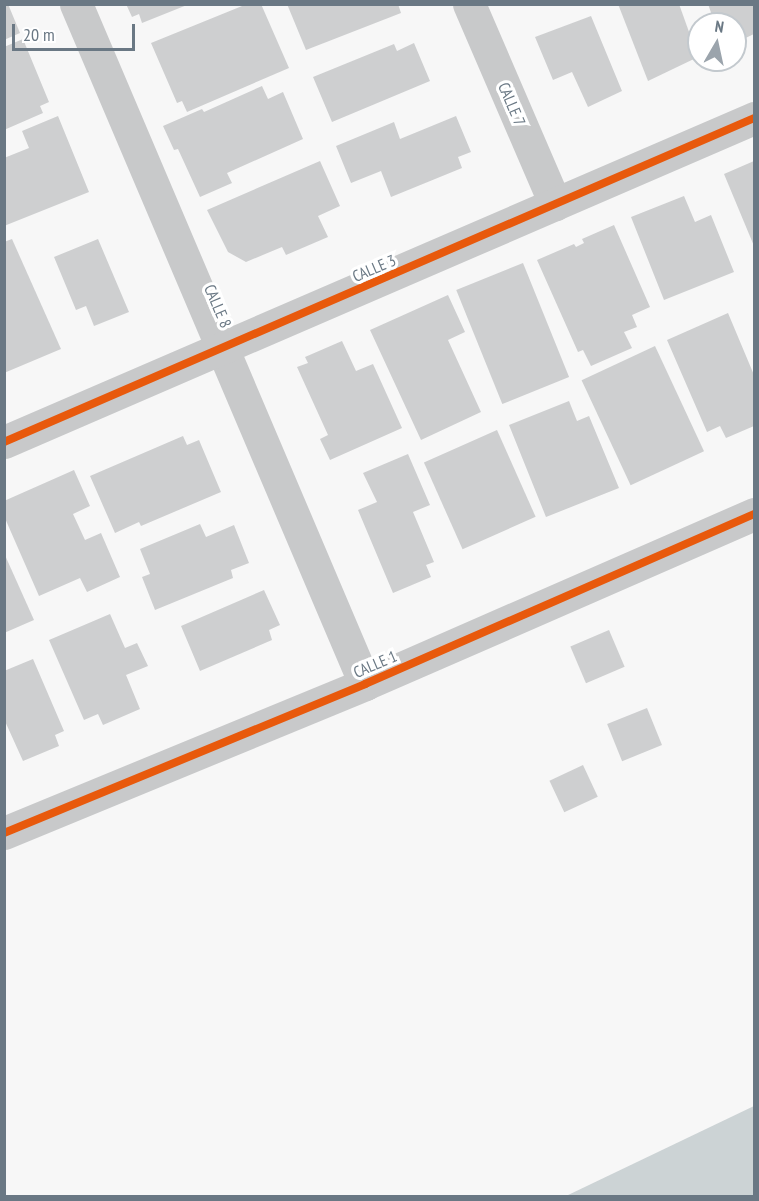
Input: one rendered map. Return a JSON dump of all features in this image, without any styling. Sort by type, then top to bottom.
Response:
[{"type":"street","name":"CALLE 8","points":[[76,4],[365,684]]},
{"type":"street","name":"CALLE 7","points":[[469,4],[555,204]]},
{"type":"street","name":"CALLE 3","points":[[4,442],[754,118]]},
{"type":"street","name":"CALLE 1","points":[[4,833],[365,684],[754,514]]},
{"type":"shaded area","points":[[754,1106],[754,1196],[566,1196]]},
{"type":"building","points":[[4,4],[8,4],[20,33],[4,40]]},
{"type":"building","points":[[126,4],[187,5],[142,23],[139,14],[132,17]]},
{"type":"building","points":[[247,4],[261,4],[289,68],[187,112],[182,101],[177,103],[151,43]]},
{"type":"building","points":[[287,4],[398,4],[401,13],[306,50]]},
{"type":"building","points":[[618,4],[679,4],[687,26],[687,62],[648,81]]},
{"type":"building","points":[[708,4],[754,4],[754,34],[747,37],[747,12],[711,12]]},
{"type":"building","points":[[591,16],[622,91],[588,107],[572,72],[553,80],[535,37]]},
{"type":"building","points":[[23,39],[49,102],[40,106],[43,113],[4,130],[4,47]]},
{"type":"building","points":[[414,43],[430,81],[332,122],[313,77],[394,44],[397,51]]},
{"type":"building","points":[[262,86],[268,99],[283,92],[303,139],[227,173],[232,183],[200,197],[178,149],[174,150],[163,126],[202,109],[204,112]]},
{"type":"building","points":[[58,116],[89,192],[4,226],[4,158],[29,148],[22,131]]},
{"type":"building","points":[[456,116],[471,152],[458,157],[462,168],[391,197],[381,171],[351,183],[336,146],[394,122],[400,139]]},
{"type":"building","points":[[320,161],[340,206],[318,216],[328,237],[286,255],[282,247],[246,262],[228,252],[207,210]]},
{"type":"building","points":[[754,161],[754,246],[724,174]]},
{"type":"building","points":[[684,196],[695,222],[711,215],[734,272],[664,300],[631,217]]},
{"type":"building","points":[[614,225],[650,307],[632,315],[637,327],[624,332],[632,348],[591,366],[583,350],[578,352],[537,260],[574,244],[576,247],[584,243],[582,239]]},
{"type":"building","points":[[12,239],[61,349],[4,373],[4,242]]},
{"type":"building","points":[[98,239],[129,312],[94,326],[86,306],[76,310],[54,257]]},
{"type":"building","points":[[523,263],[569,377],[502,404],[456,290]]},
{"type":"building","points":[[448,295],[465,332],[448,340],[481,412],[421,440],[370,330]]},
{"type":"building","points":[[728,313],[754,375],[754,426],[726,438],[720,426],[707,432],[667,340]]},
{"type":"building","points":[[342,341],[356,371],[373,364],[402,428],[330,460],[320,439],[328,435],[297,367],[308,363],[305,357]]},
{"type":"building","points":[[655,346],[704,451],[631,485],[582,380]]},
{"type":"building","points":[[569,401],[577,421],[589,416],[619,488],[546,517],[509,425]]},
{"type":"building","points":[[497,430],[536,517],[463,549],[424,463]]},
{"type":"building","points":[[183,436],[187,445],[199,440],[221,492],[141,526],[139,522],[115,533],[90,476]]},
{"type":"building","points":[[408,454],[430,505],[413,512],[434,562],[426,565],[431,577],[393,593],[358,510],[377,502],[363,473]]},
{"type":"building","points":[[74,470],[90,506],[73,514],[85,540],[101,533],[120,577],[87,592],[80,578],[39,596],[4,516],[4,501]]},
{"type":"building","points":[[200,524],[206,537],[234,525],[249,563],[231,570],[233,578],[155,610],[142,577],[150,574],[140,549]]},
{"type":"building","points":[[4,553],[34,620],[4,633]]},
{"type":"building","points":[[264,590],[280,625],[269,630],[272,640],[200,671],[181,626]]},
{"type":"building","points":[[110,614],[125,648],[137,643],[148,666],[126,675],[140,709],[103,725],[98,714],[84,720],[49,640]]},
{"type":"building","points":[[609,630],[625,667],[586,683],[570,646]]},
{"type":"building","points":[[33,659],[64,731],[55,735],[59,746],[23,761],[4,719],[4,671]]},
{"type":"building","points":[[647,708],[662,745],[622,761],[607,724]]},
{"type":"building","points":[[583,765],[598,797],[564,812],[549,781]]},
{"type":"cycle path","points":[[4,442],[754,118]]},
{"type":"cycle path","points":[[4,833],[365,684],[754,514]]}]
